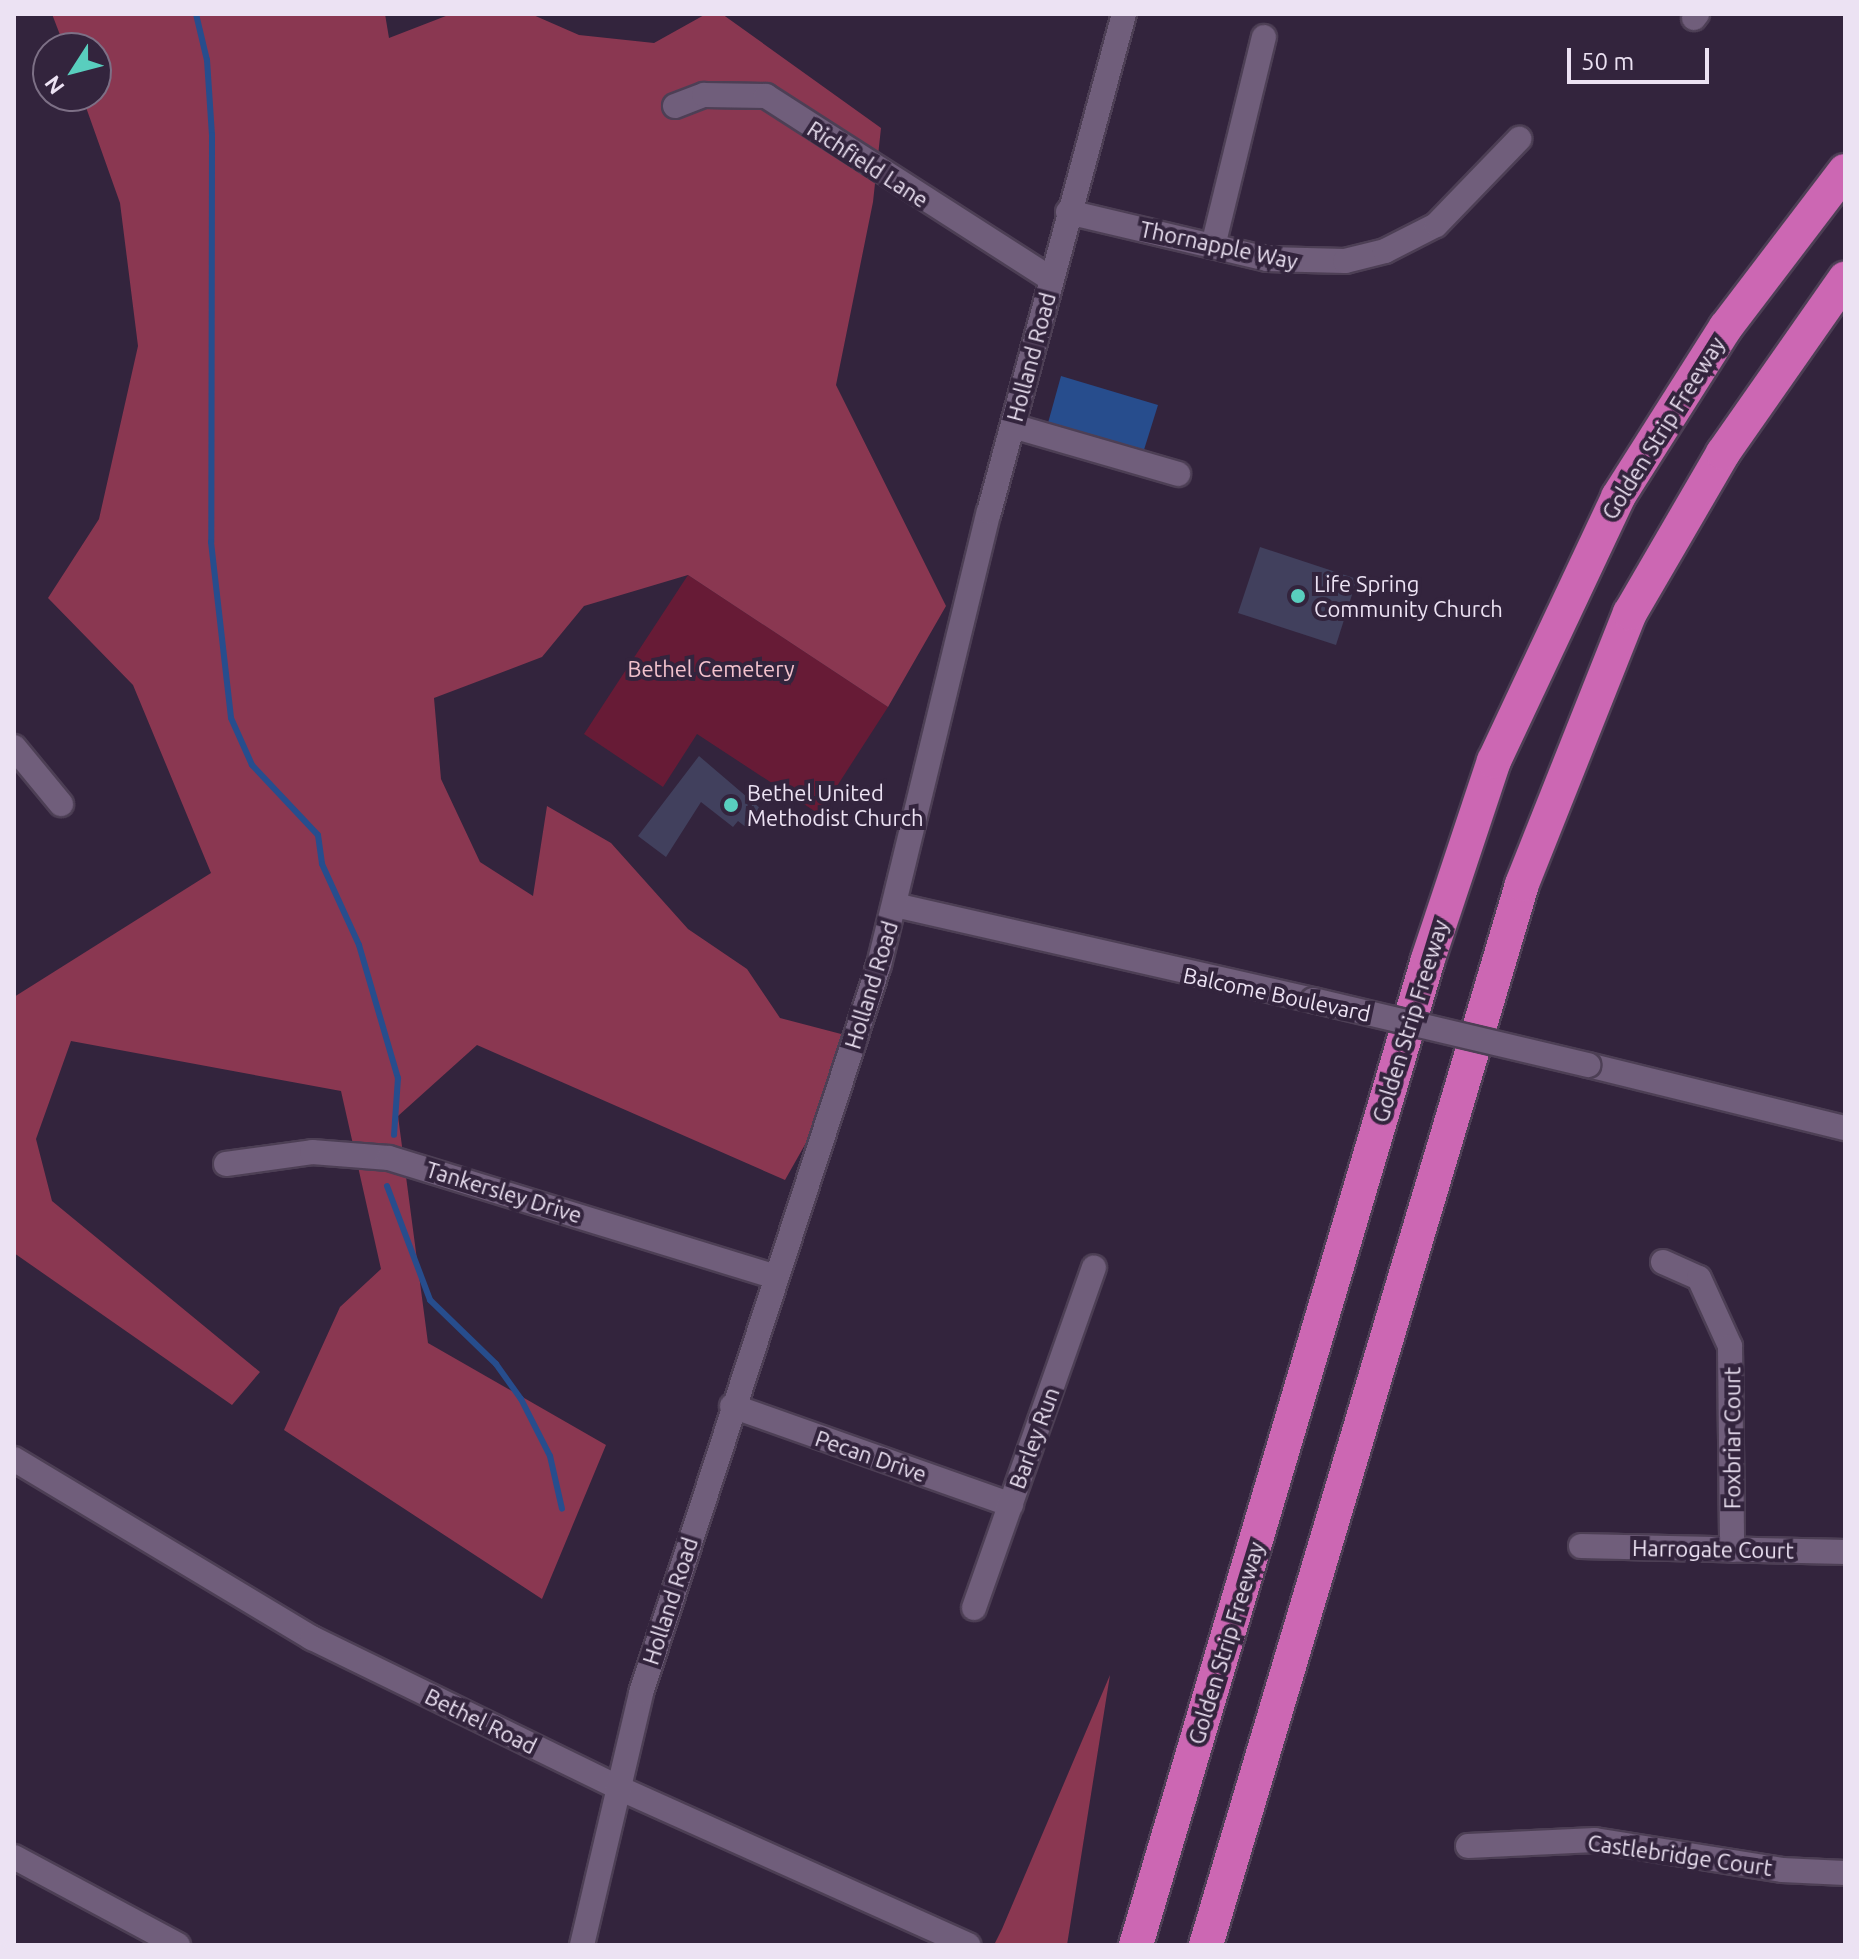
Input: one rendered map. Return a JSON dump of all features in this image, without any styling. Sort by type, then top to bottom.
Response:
[{"type":"highway","name":"Golden Strip Freeway","points":[[1136,1945],[1428,959],[1494,761],[1573,580],[1618,497],[1726,327],[1845,171]]},
{"type":"highway","points":[[1206,1945],[1522,884],[1630,613],[1738,430],[1845,279]]},
{"type":"street","name":"Holland Road","points":[[582,1945],[641,1693],[895,905],[1068,212],[1124,14]]},
{"type":"street","points":[[1213,246],[1264,37]]},
{"type":"street","name":"Richfield Lane","points":[[675,106],[704,95],[766,96],[1051,279]]},
{"type":"street","name":"Thornapple Way","points":[[1068,212],[1213,246],[1305,263],[1385,251],[1453,212],[1519,139]]},
{"type":"street","points":[[1013,426],[1178,474]]},
{"type":"street","points":[[14,747],[61,804]]},
{"type":"street","name":"Balcome Boulevard","points":[[895,905],[1313,1000],[1845,1128]]},
{"type":"street","name":"Tankersley Drive","points":[[226,1164],[312,1152],[389,1158],[775,1277]]},
{"type":"street","name":"Foxbriar Court","points":[[1663,1262],[1699,1278],[1730,1346],[1732,1550]]},
{"type":"street","name":"Barley Run","points":[[974,1608],[1094,1267]]},
{"type":"street","name":"Pecan Drive","points":[[732,1406],[1011,1505]]},
{"type":"street","name":"Bethel Road","points":[[14,1459],[312,1638],[619,1788],[968,1945]]},
{"type":"street","name":"Harrogate Court","points":[[1581,1546],[1845,1552]]},
{"type":"street","name":"Castlebridge Court","points":[[1468,1846],[1595,1840],[1782,1870],[1845,1873]]},
{"type":"street","points":[[14,1857],[178,1945]]},
{"type":"green space","name":"Bethel Cemetery","points":[[688,575],[888,707],[819,814],[697,734],[663,787],[584,734]]},
{"type":"shaded area","points":[[52,14],[385,14],[389,38],[451,14],[531,14],[579,35],[654,43],[706,14],[722,14],[881,128],[873,202],[836,385],[946,606],[888,707],[688,575],[584,606],[542,657],[434,698],[441,779],[480,862],[533,896],[547,806],[611,843],[688,929],[747,969],[780,1018],[864,1040],[785,1180],[477,1045],[398,1116],[428,1343],[606,1445],[542,1599],[284,1430],[340,1307],[381,1269],[341,1091],[71,1041],[36,1139],[52,1201],[260,1372],[232,1405],[14,1253],[14,997],[211,873],[133,685],[48,598],[99,519],[138,346],[120,203],[88,112],[112,112],[112,32],[59,32]]},
{"type":"shaded area","points":[[1110,1675],[1067,1945],[994,1945],[1002,1929]]},
{"type":"water","points":[[1061,376],[1158,405],[1143,453],[1048,423]]},
{"type":"building","name":"Life Spring Community Church","points":[[1260,547],[1357,579],[1336,645],[1238,613]]},
{"type":"building","name":"Bethel United Methodist Church","points":[[699,756],[761,809],[747,828],[738,821],[733,827],[701,802],[666,857],[638,836]]},
{"type":"waterway","points":[[196,14],[207,60],[212,135],[211,542],[231,718],[252,765],[318,835],[322,864],[359,945],[398,1078],[394,1135]]},
{"type":"waterway","points":[[387,1186],[430,1300],[496,1364],[521,1399],[550,1456],[562,1509]]},
{"type":"place","name":"Life Spring Community Church","points":[[1298,596]]},
{"type":"place","name":"Bethel United Methodist Church","points":[[731,805]]}]
